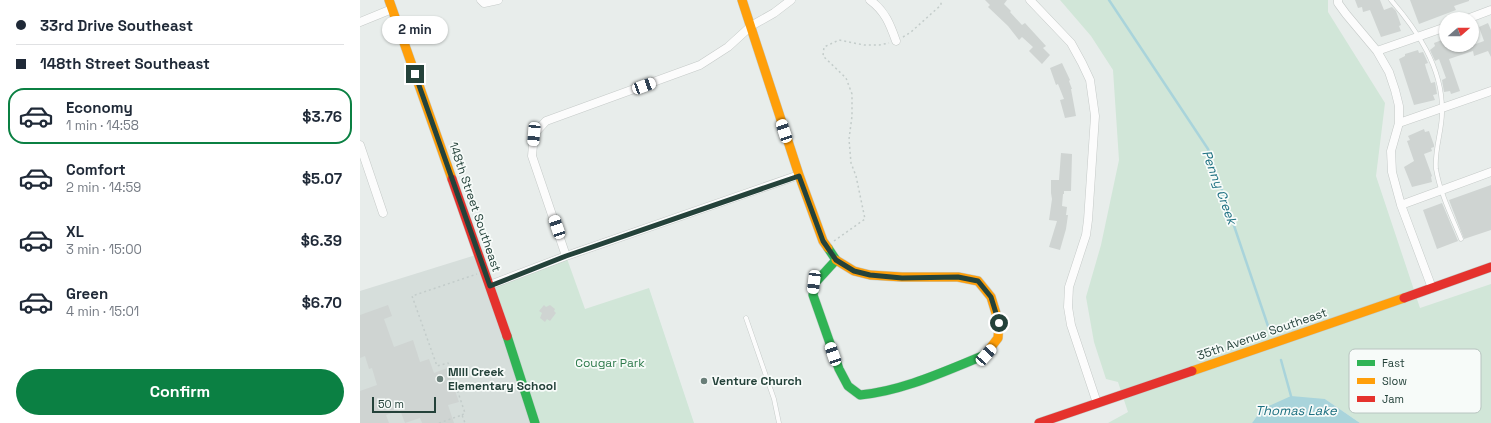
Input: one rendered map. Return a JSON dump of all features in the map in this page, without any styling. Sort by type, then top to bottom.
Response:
[{"type":"street","points":[[482,2],[498,0]]},
{"type":"street","points":[[742,0],[799,176],[823,241],[836,260],[854,271],[870,275],[902,278],[958,277],[978,281],[991,297],[999,323],[998,338],[986,355],[934,375],[880,393],[860,395],[848,386],[838,369],[813,295],[814,282],[836,260]]},
{"type":"street","points":[[566,256],[532,156],[534,134],[546,121],[700,65],[728,47],[750,26],[774,13],[792,0]]},
{"type":"street","points":[[870,0],[878,6],[888,20],[896,41]]},
{"type":"street","points":[[1030,0],[1070,43],[1082,62],[1090,80],[1094,98],[1095,116],[1088,220],[1086,235],[1069,287],[1068,307],[1071,325],[1097,404]]},
{"type":"street","points":[[1338,0],[1338,3],[1346,14],[1377,51],[1389,72],[1395,90],[1399,106],[1399,123],[1391,151],[1392,172],[1401,205],[1432,288]]},
{"type":"street","points":[[360,22],[391,4]]},
{"type":"street","name":"148th Street Southeast","points":[[391,4],[486,274],[535,423]]},
{"type":"street","points":[[1479,14],[1491,10]]},
{"type":"street","points":[[1377,51],[1439,29]]},
{"type":"street","points":[[1399,123],[1491,91]]},
{"type":"street","points":[[360,145],[363,165],[383,213]]},
{"type":"street","points":[[1401,205],[1491,172]]},
{"type":"street","points":[[490,286],[566,256],[799,176]]},
{"type":"street","name":"35th Avenue Southeast","points":[[1039,423],[1491,267]]},
{"type":"lane","points":[[1391,0],[1419,36],[1439,83],[1442,108],[1436,161],[1437,171],[1442,190],[1461,239]]},
{"type":"lane","points":[[746,318],[774,399],[779,423]]},
{"type":"path","points":[[827,246],[865,219],[856,176],[851,163],[849,139],[852,116],[852,94],[846,78],[823,56],[824,47],[839,40],[864,45],[879,45],[896,41],[911,32],[941,5],[941,0]]},
{"type":"path","points":[[439,423],[465,413],[448,363],[437,366],[412,296],[475,275],[486,274]]},
{"type":"path","points":[[462,415],[465,423]]},
{"type":"shaded area","name":"Mill Creek Elementary School","points":[[479,254],[535,423],[360,423],[360,291]]},
{"type":"green space","points":[[1060,0],[1328,0],[1328,12],[1385,103],[1376,176],[1420,308],[1491,284],[1491,423],[1360,423],[1325,399],[1262,409],[1252,423],[1108,423],[1128,412],[1118,382],[1106,379],[1094,342],[1086,297],[1101,245],[1119,160],[1113,70],[1091,36]]},
{"type":"green space","name":"Cougar Park","points":[[566,256],[585,309],[649,288],[694,423],[535,423],[490,285]]},
{"type":"water","name":"Thomas Lake","points":[[1291,396],[1325,399],[1360,423],[1252,423],[1262,409]]},
{"type":"building","points":[[985,0],[1007,0],[1004,4],[1011,11],[1010,12],[1022,25],[1025,23],[1046,46],[1043,48],[1050,55],[1042,64],[1029,51],[1033,47],[1022,37],[1019,40],[1008,26],[988,7],[990,5]]},
{"type":"building","points":[[1355,0],[1380,0],[1384,10],[1392,7],[1396,11],[1401,25],[1399,26],[1401,31],[1381,37],[1370,10],[1363,12],[1362,7],[1358,8]]},
{"type":"building","points":[[1410,0],[1469,0],[1454,6],[1456,10],[1451,12],[1439,12],[1439,16],[1419,24]]},
{"type":"building","points":[[1488,23],[1491,30],[1491,57],[1488,51],[1474,56],[1473,52],[1479,52],[1479,43],[1484,41],[1479,27]]},
{"type":"building","points":[[1439,41],[1439,52],[1470,52],[1449,59],[1460,91],[1451,94],[1450,91],[1444,92],[1442,80],[1446,78],[1439,59],[1435,61],[1430,50],[1435,46],[1434,43]]},
{"type":"building","points":[[1418,50],[1419,53],[1423,52],[1428,63],[1425,64],[1426,68],[1431,83],[1435,82],[1437,94],[1433,95],[1435,100],[1414,105],[1399,59],[1405,56],[1405,54]]},
{"type":"building","points":[[1062,63],[1070,80],[1076,116],[1065,118],[1060,100],[1064,99],[1058,84],[1056,85],[1050,68]]},
{"type":"building","points":[[1424,129],[1425,132],[1429,131],[1434,145],[1434,147],[1431,148],[1432,151],[1424,154],[1432,176],[1432,182],[1412,187],[1404,167],[1414,161],[1407,141],[1410,140],[1408,136]]},
{"type":"building","points":[[1061,153],[1072,154],[1071,191],[1064,191],[1063,194],[1062,206],[1067,207],[1066,215],[1068,215],[1060,250],[1049,247],[1057,221],[1049,220],[1052,199],[1051,180],[1059,180]]},
{"type":"building","points":[[1491,185],[1491,230],[1464,239],[1449,200]]},
{"type":"building","points":[[1442,203],[1458,241],[1437,249],[1423,210]]},
{"type":"building","name":"Mill Creek Elementary School","points":[[388,305],[392,316],[384,319],[394,347],[413,340],[420,362],[429,359],[434,373],[447,368],[459,402],[448,405],[454,423],[422,423],[420,418],[405,423],[400,410],[386,415],[389,423],[360,423],[360,391],[377,385],[372,368],[369,369],[365,356],[360,358],[360,315]]},
{"type":"building","points":[[544,305],[546,307],[550,305],[555,309],[554,311],[556,313],[550,321],[547,319],[545,322],[540,318],[542,313],[539,311]]},
{"type":"waterway","name":"Penny Creek","points":[[1109,0],[1208,149],[1268,326]]},
{"type":"waterway","name":"Penny Creek","points":[[1281,360],[1291,396]]},
{"type":"traffic: fast","points":[[828,248],[836,260],[815,283],[813,295],[839,369],[848,386],[860,395],[876,393],[908,385],[985,355]]},
{"type":"traffic: fast","points":[[507,336],[535,423]]},
{"type":"traffic: slow","points":[[389,0],[452,179]]},
{"type":"traffic: slow","points":[[742,0],[799,175],[823,241],[828,248]]},
{"type":"traffic: slow","points":[[836,260],[854,271],[870,275],[902,277],[958,277],[978,281],[991,297],[999,323],[998,338],[985,355]]},
{"type":"traffic: slow","points":[[1192,371],[1404,298]]},
{"type":"traffic: jam","points":[[452,179],[507,336]]},
{"type":"traffic: jam","points":[[1404,298],[1491,267]]},
{"type":"traffic: jam","points":[[1039,423],[1192,371]]},
{"type":"place","name":"Mill Creek Elementary School","points":[[440,379]]},
{"type":"place","name":"Venture Church","points":[[704,381]]},
{"type":"route","points":[[415,74],[490,286],[566,256],[799,176],[823,241],[836,260],[854,271],[870,275],[902,278],[958,277],[978,281],[991,297],[999,323]]}]
